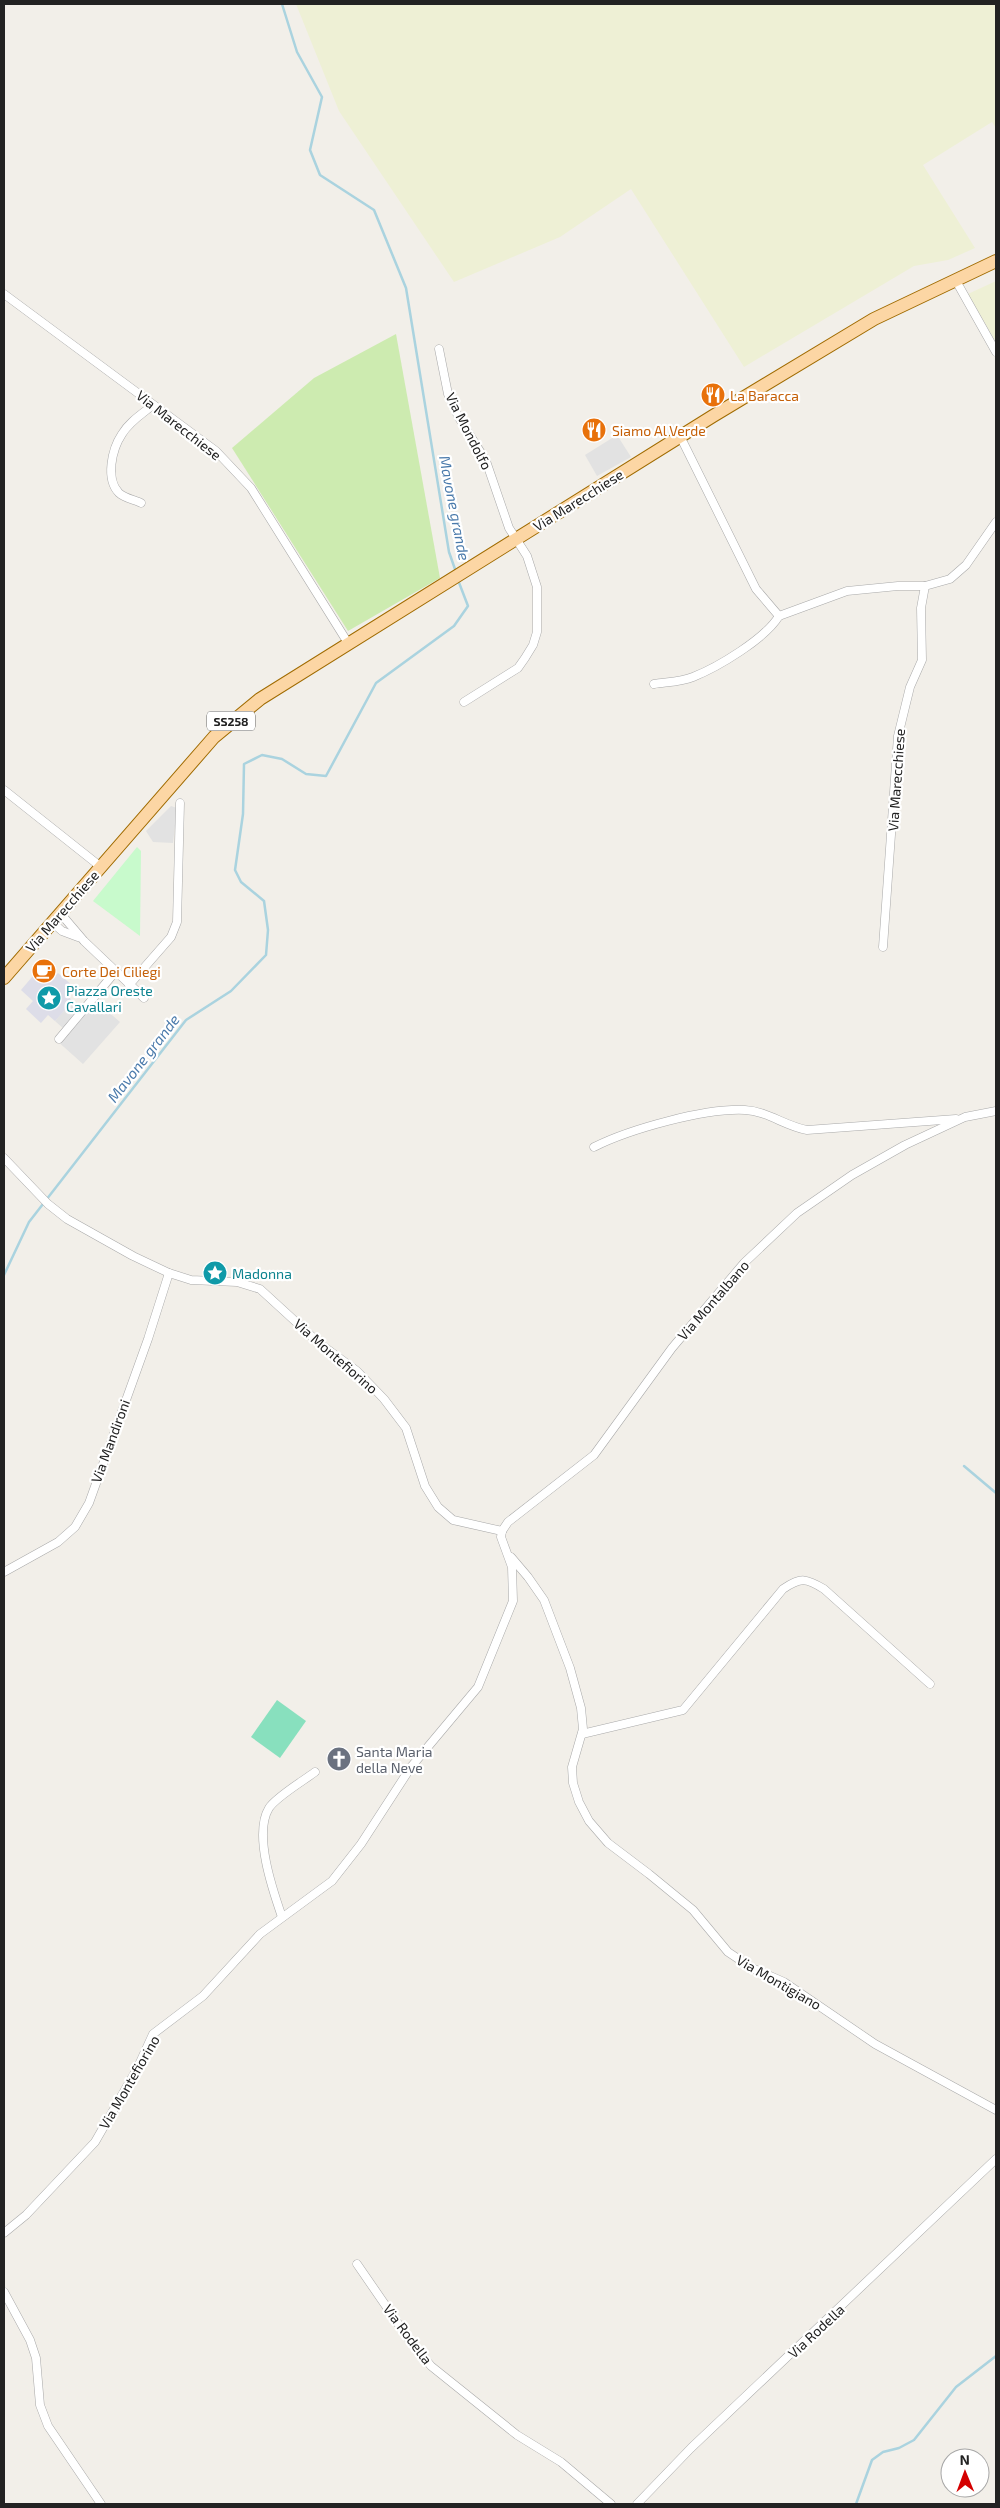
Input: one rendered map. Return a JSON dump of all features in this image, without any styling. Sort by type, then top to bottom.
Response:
[{"type":"main road","name":"Via Marecchiese","points":[[4,978],[214,737],[260,699],[680,436],[874,319],[955,278],[996,260]]},
{"type":"street","points":[[955,278],[996,352]]},
{"type":"street","name":"Via Marecchiese","points":[[4,294],[216,451],[251,488],[348,643]]},
{"type":"street","name":"Via Mondolfo","points":[[439,349],[448,394],[458,416],[486,461],[509,528],[533,569],[537,587],[537,632],[533,646],[518,668],[464,702]]},
{"type":"street","points":[[141,503],[119,493],[111,477],[112,460],[121,434],[153,405]]},
{"type":"street","points":[[680,436],[756,589],[779,616]]},
{"type":"street","points":[[654,684],[691,678],[749,645],[774,624],[779,616],[847,591],[898,586],[925,586],[950,579],[966,565],[996,522]]},
{"type":"street","name":"Via Marecchiese","points":[[883,947],[898,736],[910,687],[922,660],[921,608],[925,586]]},
{"type":"street","name":"Via Marecchiese","points":[[4,790],[101,867]]},
{"type":"street","points":[[129,985],[170,937],[177,922],[180,803]]},
{"type":"street","points":[[57,918],[144,998]]},
{"type":"street","points":[[57,918],[62,930],[84,941]]},
{"type":"street","points":[[59,1039],[116,971]]},
{"type":"street","name":"Via Montalbano","points":[[594,1147],[658,1124],[694,1116],[746,1110],[769,1116],[790,1127],[806,1130],[932,1122],[996,1111]]},
{"type":"street","name":"Via Montalbano","points":[[502,1531],[508,1522],[594,1455],[672,1348],[744,1263],[770,1237],[797,1214],[852,1175],[905,1145],[965,1117]]},
{"type":"street","name":"Via Montefiorino","points":[[4,1158],[48,1204],[93,1234],[169,1273],[192,1280],[237,1282],[260,1289],[319,1343],[357,1372],[384,1399],[406,1428],[425,1486],[438,1507],[453,1520],[502,1531],[501,1538],[512,1567],[512,1601],[478,1687],[411,1767],[361,1844],[332,1881],[260,1934],[203,1996],[154,2034],[95,2142],[26,2215],[4,2233]]},
{"type":"street","name":"Via Mandironi","points":[[4,1572],[58,1542],[75,1527],[89,1503],[152,1330],[169,1273]]},
{"type":"street","name":"Via Montigiano","points":[[508,1554],[528,1577],[544,1600],[556,1628],[581,1708],[582,1734],[572,1767],[573,1783],[579,1802],[608,1843],[650,1874],[693,1910],[728,1952],[752,1968],[784,1982],[875,2044],[996,2110]]},
{"type":"street","points":[[582,1734],[683,1710],[783,1589],[796,1580],[809,1580],[824,1589],[930,1684]]},
{"type":"street","points":[[282,1918],[271,1884],[267,1861],[265,1817],[270,1806],[315,1772]]},
{"type":"street","name":"Via Rodella","points":[[637,2504],[691,2448],[996,2159]]},
{"type":"street","name":"Via Rodella","points":[[357,2264],[408,2338],[431,2366],[517,2435],[561,2462],[611,2504]]},
{"type":"street","points":[[4,2292],[30,2340],[36,2358],[40,2405],[48,2426],[101,2504]]},
{"type":"green space","points":[[296,4],[994,4],[996,7],[996,128],[992,122],[923,165],[975,248],[948,260],[914,266],[744,367],[631,189],[560,237],[454,282],[339,111]]},
{"type":"green space","points":[[996,281],[996,342],[968,294]]},
{"type":"green space","points":[[396,334],[440,578],[348,631],[232,448],[314,378]]},
{"type":"green space","points":[[137,847],[141,851],[140,936],[93,901]]},
{"type":"green space","points":[[277,1700],[306,1721],[280,1758],[251,1737]]},
{"type":"shaded area","points":[[617,435],[631,457],[597,476],[585,455]]},
{"type":"shaded area","points":[[171,806],[177,808],[173,843],[153,842],[146,831]]},
{"type":"shaded area","name":"Piazza Oreste Cavallari","points":[[38,970],[50,981],[58,973],[73,986],[66,995],[73,1001],[55,1021],[48,1015],[41,1023],[26,1009],[33,1001],[21,990]]},
{"type":"shaded area","name":"Piazza Oreste Cavallari","points":[[92,998],[120,1022],[83,1064],[55,1039],[64,1029],[55,1021],[73,1001],[82,1009]]},
{"type":"waterway","name":"Mavone grande","points":[[282,4],[297,52],[322,97],[310,150],[320,175],[374,210],[406,288],[449,552],[456,572]]},
{"type":"waterway","name":"Mavone grande","points":[[4,1275],[29,1222],[186,1020],[231,991],[266,955],[268,930],[264,901],[241,882],[235,870],[243,814],[244,764],[262,755],[282,759],[306,774],[326,776],[376,683],[454,626],[468,606],[458,580]]},
{"type":"waterway","points":[[964,1466],[996,1493]]},
{"type":"waterway","points":[[856,2504],[872,2460],[883,2452],[899,2448],[914,2440],[956,2387],[996,2356]]},
{"type":"place","name":"La Baracca","points":[[713,395]]},
{"type":"place","name":"Siamo Al Verde","points":[[594,430]]},
{"type":"place","name":"Corte Dei Ciliegi","points":[[44,971]]},
{"type":"place","name":"Piazza Oreste Cavallari","points":[[49,998]]},
{"type":"place","name":"Madonna","points":[[215,1273]]},
{"type":"place","name":"Santa Maria della Neve","points":[[339,1759]]}]
